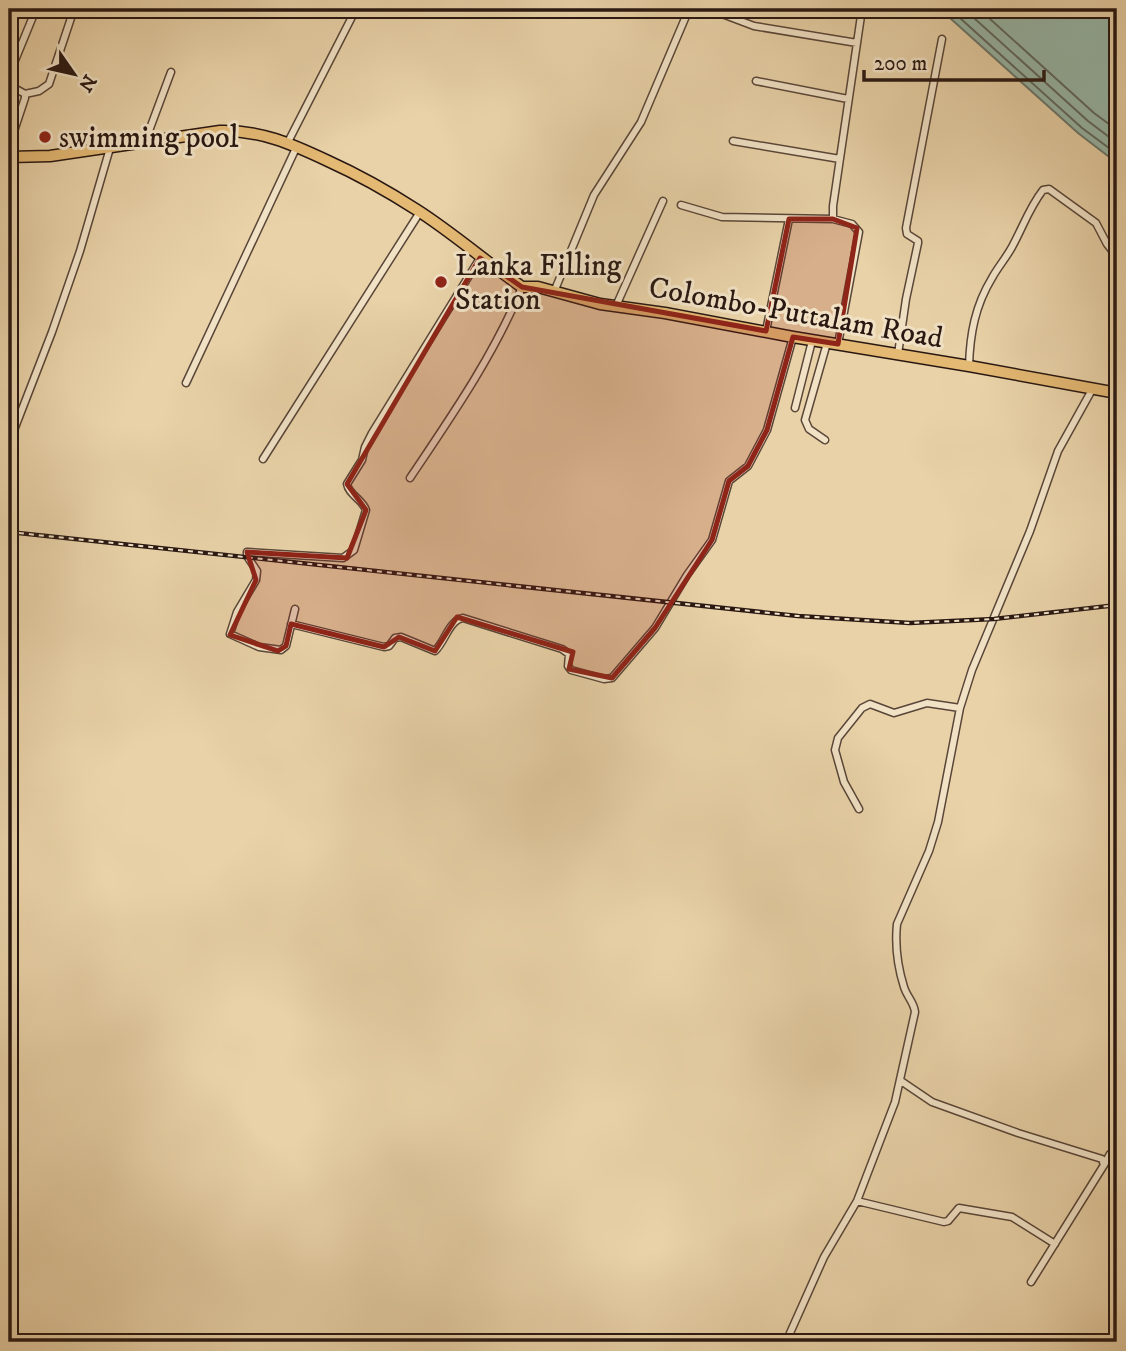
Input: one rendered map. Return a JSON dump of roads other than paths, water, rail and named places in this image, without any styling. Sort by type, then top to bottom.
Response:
[{"type":"highway","name":"Colombo-Puttalam Road","points":[[9,158],[50,156],[150,140],[244,131],[293,144],[344,168],[420,212],[522,286],[793,338],[1117,393]]},
{"type":"street","points":[[9,75],[36,9]]},
{"type":"street","points":[[9,85],[25,94],[39,91],[49,84],[74,9]]},
{"type":"street","points":[[186,383],[356,9]]},
{"type":"street","points":[[554,292],[594,195],[641,122],[689,9]]},
{"type":"street","points":[[709,9],[754,26],[857,43]]},
{"type":"street","points":[[833,219],[862,9]]},
{"type":"street","points":[[898,354],[918,243],[907,234],[906,228],[942,39]]},
{"type":"street","points":[[150,140],[149,131],[171,72]]},
{"type":"street","points":[[756,81],[848,99]]},
{"type":"street","points":[[9,146],[25,94]]},
{"type":"street","points":[[733,141],[840,159]]},
{"type":"street","points":[[9,443],[80,251],[111,146]]},
{"type":"street","points":[[969,366],[970,339],[977,309],[992,277],[1014,244],[1027,214],[1043,190],[1049,189],[1096,223],[1117,257]]},
{"type":"street","points":[[616,306],[663,201]]},
{"type":"street","points":[[681,205],[722,217],[833,219],[852,224],[859,232],[832,344],[805,421],[809,429],[825,440]]},
{"type":"street","points":[[263,459],[420,212]]},
{"type":"street","points":[[766,331],[789,219]]},
{"type":"street","points":[[295,610],[286,646],[278,651],[259,647],[230,635],[237,612],[256,580],[257,570],[247,552],[343,558],[354,550],[366,510],[347,484],[362,460],[372,433],[480,258]]},
{"type":"street","points":[[410,478],[484,361],[510,316],[522,286]]},
{"type":"street","points":[[291,624],[384,647],[389,646],[395,638],[401,637],[435,651],[454,622],[463,618],[562,649],[569,654],[568,666],[571,670],[604,679],[612,678],[655,628],[712,540],[729,481],[748,466],[767,430],[793,338]]},
{"type":"street","points":[[795,408],[812,341]]},
{"type":"street","points":[[786,1342],[824,1257],[845,1226],[895,1102],[915,1013],[914,1004],[904,989],[896,936],[897,925],[929,851],[938,822],[960,708],[972,670],[1030,531],[1058,451],[1093,388]]},
{"type":"street","points":[[859,809],[844,782],[835,750],[838,738],[862,708],[870,704],[894,713],[927,703],[960,708]]},
{"type":"street","points":[[901,1081],[932,1102],[1098,1157],[1104,1165]]},
{"type":"street","points":[[1031,1282],[1110,1154],[1117,1153]]},
{"type":"street","points":[[856,1201],[944,1222],[959,1208],[1009,1216],[1055,1244]]},
{"type":"water","points":[[940,9],[1117,9],[1117,163],[1078,133]]},
{"type":"railway","points":[[9,532],[798,616],[910,623],[994,619],[1117,605]]},
{"type":"place","name":"swimming pool","points":[[45,137]]},
{"type":"place","name":"Lanka Filling Station","points":[[441,282]]}]
